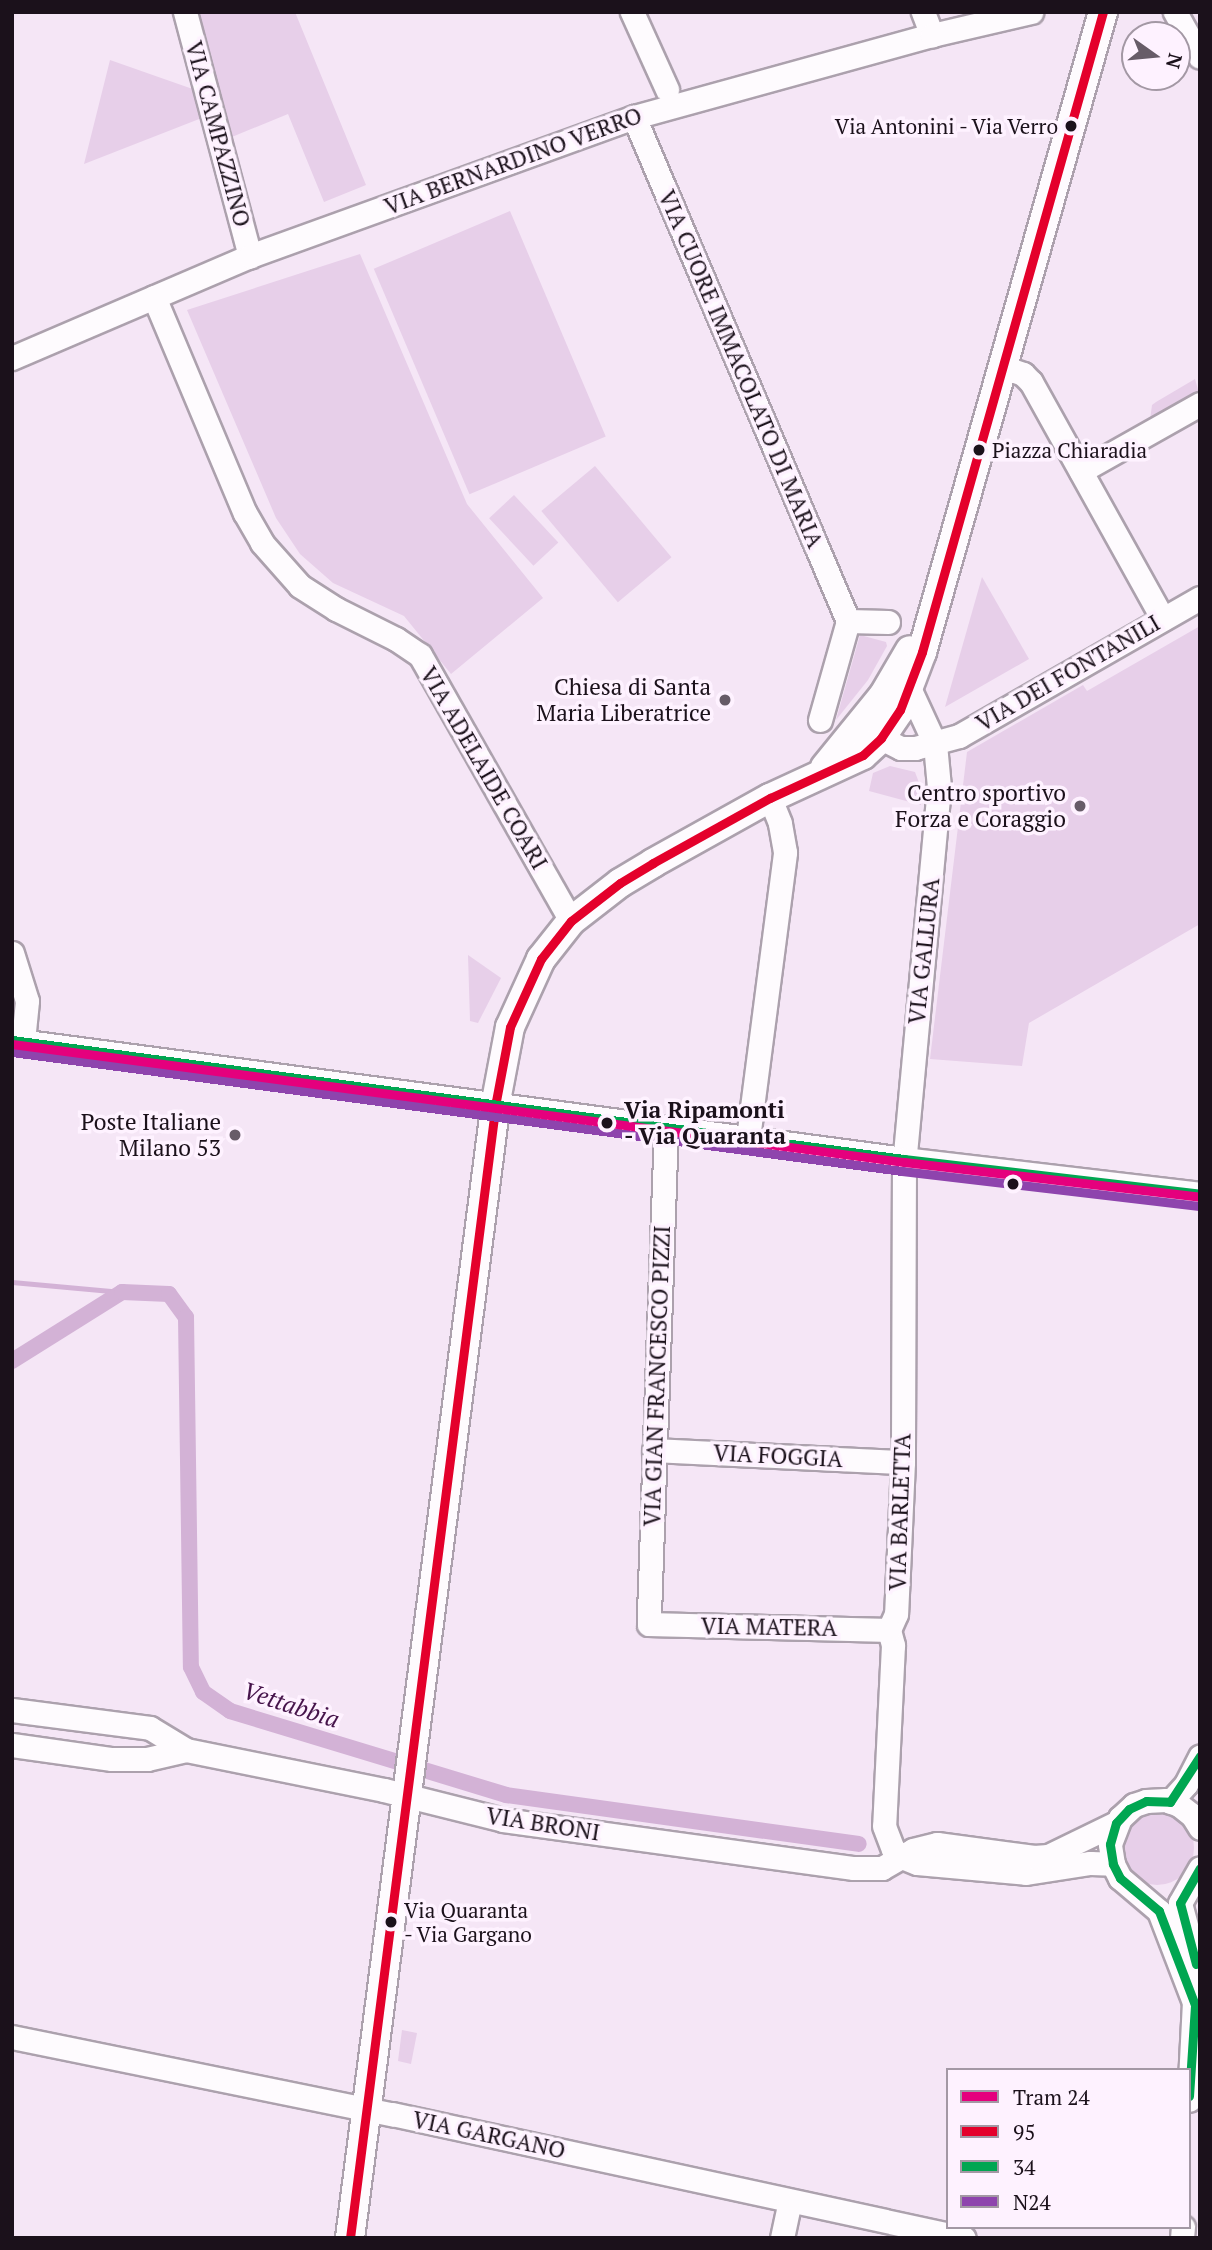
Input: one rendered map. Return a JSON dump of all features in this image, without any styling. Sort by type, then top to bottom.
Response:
[{"type":"main road","points":[[350,2238],[496,1105],[504,1052],[519,1001],[541,959],[570,921],[620,883],[770,798],[821,772],[863,755],[881,738],[909,690],[1103,12]]},
{"type":"main road","points":[[821,772],[883,696],[936,601]]},
{"type":"street","name":"VIA CAMPAZZINO","points":[[185,12],[250,256]]},
{"type":"street","points":[[632,12],[667,89]]},
{"type":"street","points":[[923,12],[932,35]]},
{"type":"street","name":"VIA BERNARDINO VERRO","points":[[12,358],[250,256],[634,117],[932,35],[1031,12]]},
{"type":"street","points":[[1175,12],[1200,57]]},
{"type":"street","name":"VIA CUORE IMMACOLATO DI MARIA","points":[[634,117],[848,621]]},
{"type":"street","name":"VIA ADELAIDE COARI","points":[[154,297],[245,513],[262,543],[300,586],[336,610],[397,639],[420,655],[570,921]]},
{"type":"street","points":[[1003,367],[1023,374],[1031,382],[1163,619]]},
{"type":"street","points":[[1081,471],[1200,404]]},
{"type":"street","name":"VIA DEI FONTANILI","points":[[881,738],[901,748],[935,744],[962,734],[1200,598]]},
{"type":"street","points":[[820,720],[848,621],[888,622]]},
{"type":"street","name":"VIA GALLURA","points":[[904,1159],[939,804],[939,760],[935,744],[909,690]]},
{"type":"street","points":[[748,1138],[785,852],[780,823],[770,798]]},
{"type":"street","points":[[12,953],[27,1001],[18,1040],[904,1159],[1200,1194]]},
{"type":"street","name":"VIA GIAN FRANCESCO PIZZI","points":[[649,1624],[666,1127]]},
{"type":"street","name":"VIA BARLETTA","points":[[902,1857],[888,1841],[884,1826],[893,1645],[889,1630],[896,1614],[903,1462],[904,1159]]},
{"type":"street","name":"VIA FOGGIA","points":[[654,1450],[903,1462]]},
{"type":"street","name":"VIA MATERA","points":[[649,1624],[889,1630]]},
{"type":"street","name":"VIA BRONI","points":[[12,1710],[152,1729],[186,1750]]},
{"type":"street","points":[[64,1752],[66,1717]]},
{"type":"street","name":"VIA BRONI","points":[[12,1745],[112,1759],[147,1759],[186,1750],[410,1775],[503,1820],[854,1868],[882,1868],[914,1850],[937,1844],[1034,1857],[1048,1856],[1116,1823],[1124,1813],[1141,1802],[1170,1802]]},
{"type":"street","points":[[1199,1818],[1170,1802],[1186,1784],[1200,1756]]},
{"type":"street","points":[[1116,1823],[1110,1844],[1113,1864],[1126,1885],[1140,1893],[1159,1911],[1195,2005]]},
{"type":"street","points":[[902,1857],[918,1863],[1026,1873],[1090,1863],[1113,1864]]},
{"type":"street","points":[[1140,1893],[1171,1894],[1197,1872]]},
{"type":"street","points":[[1191,2068],[1196,1962],[1180,1903],[1197,1872]]},
{"type":"street","name":"VIA GARGANO","points":[[12,2037],[367,2109],[964,2238]]},
{"type":"street","points":[[782,2238],[790,2201]]},
{"type":"shaded area","points":[[193,12],[295,12],[366,185],[324,202],[288,114],[227,139]]},
{"type":"shaded area","points":[[110,60],[204,93],[212,114],[84,164]]},
{"type":"shaded area","points":[[510,211],[606,437],[469,494],[374,269]]},
{"type":"shaded area","points":[[360,254],[467,504],[543,598],[451,674],[404,616],[333,583],[300,554],[276,518],[187,310]]},
{"type":"shaded area","points":[[1195,379],[1200,397],[1150,420],[1152,405]]},
{"type":"shaded area","points":[[595,466],[671,557],[618,602],[541,511]]},
{"type":"shaded area","points":[[514,495],[558,543],[533,566],[489,518]]},
{"type":"shaded area","points":[[982,577],[1029,659],[945,707]]},
{"type":"shaded area","name":"Centro sportivo Forza e Coraggio","points":[[1200,626],[1200,924],[1029,1023],[1022,1066],[930,1059],[967,752],[1083,685],[1087,691]]},
{"type":"shaded area","points":[[860,635],[886,642],[887,646],[868,680],[836,720]]},
{"type":"shaded area","points":[[890,766],[915,772],[921,788],[916,788],[916,792],[921,792],[921,805],[869,791],[873,773]]},
{"type":"shaded area","points":[[468,955],[501,978],[478,1023],[470,1021]]},
{"type":"shaded area","points":[[1150,1811],[1164,1811],[1178,1817],[1188,1827],[1194,1848],[1192,1862],[1178,1879],[1164,1885],[1150,1885],[1136,1879],[1126,1869],[1120,1855],[1120,1841],[1126,1827],[1136,1817]]},
{"type":"shaded area","points":[[402,2030],[417,2033],[411,2064],[398,2061]]},
{"type":"waterway","points":[[12,1282],[122,1292]]},
{"type":"waterway","name":"Vettabbia","points":[[12,1361],[122,1292],[169,1294],[186,1317],[191,1667],[203,1692],[230,1711],[506,1795],[859,1844]]},
{"type":"tram line","name":"24","points":[[12,1044],[904,1162],[1200,1197]]},
{"type":"transit line","name":"95","points":[[350,2238],[496,1101],[510,1027],[541,959],[571,921],[620,883],[653,863],[770,798],[863,755],[881,738],[900,710],[922,652],[1103,12]]},
{"type":"transit line","name":"34","points":[[12,1040],[904,1159],[1200,1194]]},
{"type":"transit line","name":"N24","points":[[12,1052],[902,1171],[1199,1206]]},
{"type":"transit line","name":"34","points":[[1191,2068],[1195,2005],[1159,1911],[1120,1878],[1113,1864],[1110,1844],[1116,1823],[1129,1809],[1146,1801],[1170,1802],[1200,1756]]},
{"type":"transit line","name":"34","points":[[1196,1964],[1180,1903],[1200,1868]]},
{"type":"place","name":"Via Antonini - Via Verro","points":[[1071,126]]},
{"type":"place","name":"Piazza Chiaradia","points":[[979,450]]},
{"type":"place","name":"Chiesa di Santa Maria Liberatrice","points":[[725,700]]},
{"type":"place","name":"Centro sportivo Forza e Coraggio","points":[[1080,806]]},
{"type":"place","name":"Via Ripamonti - Via Quaranta","points":[[607,1123]]},
{"type":"place","name":"Poste Italiane Milano 53","points":[[235,1135]]},
{"type":"place","name":"Via Quaranta - Via Gargano","points":[[391,1922]]}]
